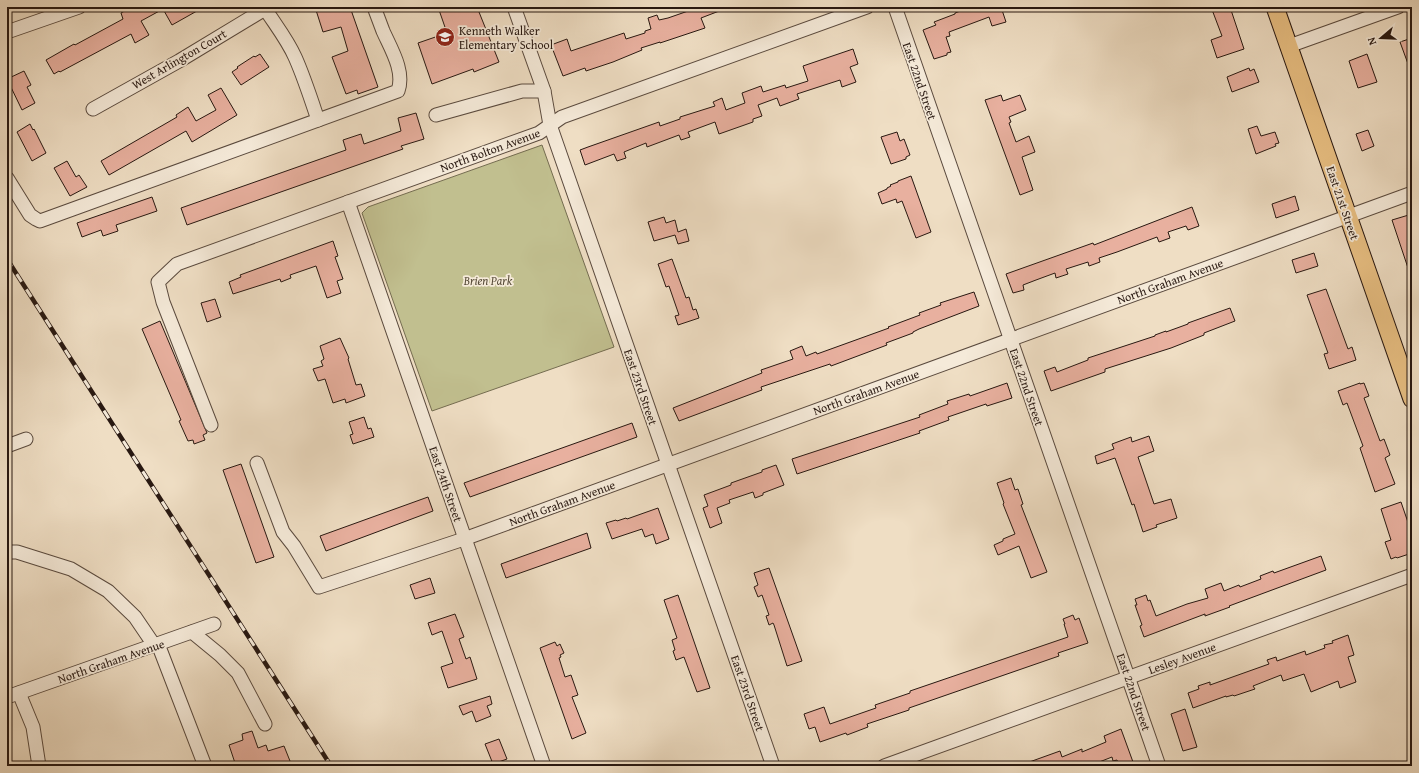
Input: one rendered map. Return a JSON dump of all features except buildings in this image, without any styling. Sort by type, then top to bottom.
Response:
[{"type":"main road","name":"East 21st Street","points":[[1275,7],[1347,216],[1410,389]]},
{"type":"street","points":[[7,32],[79,7]]},
{"type":"street","points":[[7,178],[30,215],[36,220],[40,221],[398,91],[400,87],[397,63],[374,7]]},
{"type":"street","name":"East 23rd Street","points":[[514,7],[544,91],[550,125],[773,766]]},
{"type":"street","name":"North Bolton Avenue","points":[[211,425],[163,302],[158,282],[177,264],[539,133],[562,117],[867,7]]},
{"type":"street","name":"East 22nd Street","points":[[895,7],[1159,766]]},
{"type":"street","points":[[1289,46],[1398,7]]},
{"type":"street","points":[[264,8],[295,56],[318,120]]},
{"type":"street","name":"West Arlington Court","points":[[93,109],[179,61],[264,8]]},
{"type":"street","points":[[522,91],[529,81],[538,73]]},
{"type":"street","points":[[436,115],[522,91],[544,91]]},
{"type":"street","name":"North Graham Avenue","points":[[257,463],[283,532],[294,546],[319,587],[464,539],[1412,193]]},
{"type":"street","name":"East 24th Street","points":[[348,202],[544,766]]},
{"type":"street","points":[[7,446],[26,439]]},
{"type":"street","points":[[7,552],[17,552],[72,569],[108,591],[135,617],[156,645],[205,766]]},
{"type":"street","name":"Lesley Avenue","points":[[884,766],[1412,575]]},
{"type":"street","name":"North Graham Avenue","points":[[7,697],[214,624]]},
{"type":"street","points":[[192,632],[220,655],[238,673],[265,724]]},
{"type":"street","points":[[20,693],[33,727],[39,766]]},
{"type":"green space","name":"Brien Park","points":[[542,145],[614,347],[432,411],[362,213],[368,207]]},
{"type":"railway","points":[[7,259],[331,766]]},
{"type":"place","name":"Kenneth Walker Elementary School","points":[[445,37]]}]
